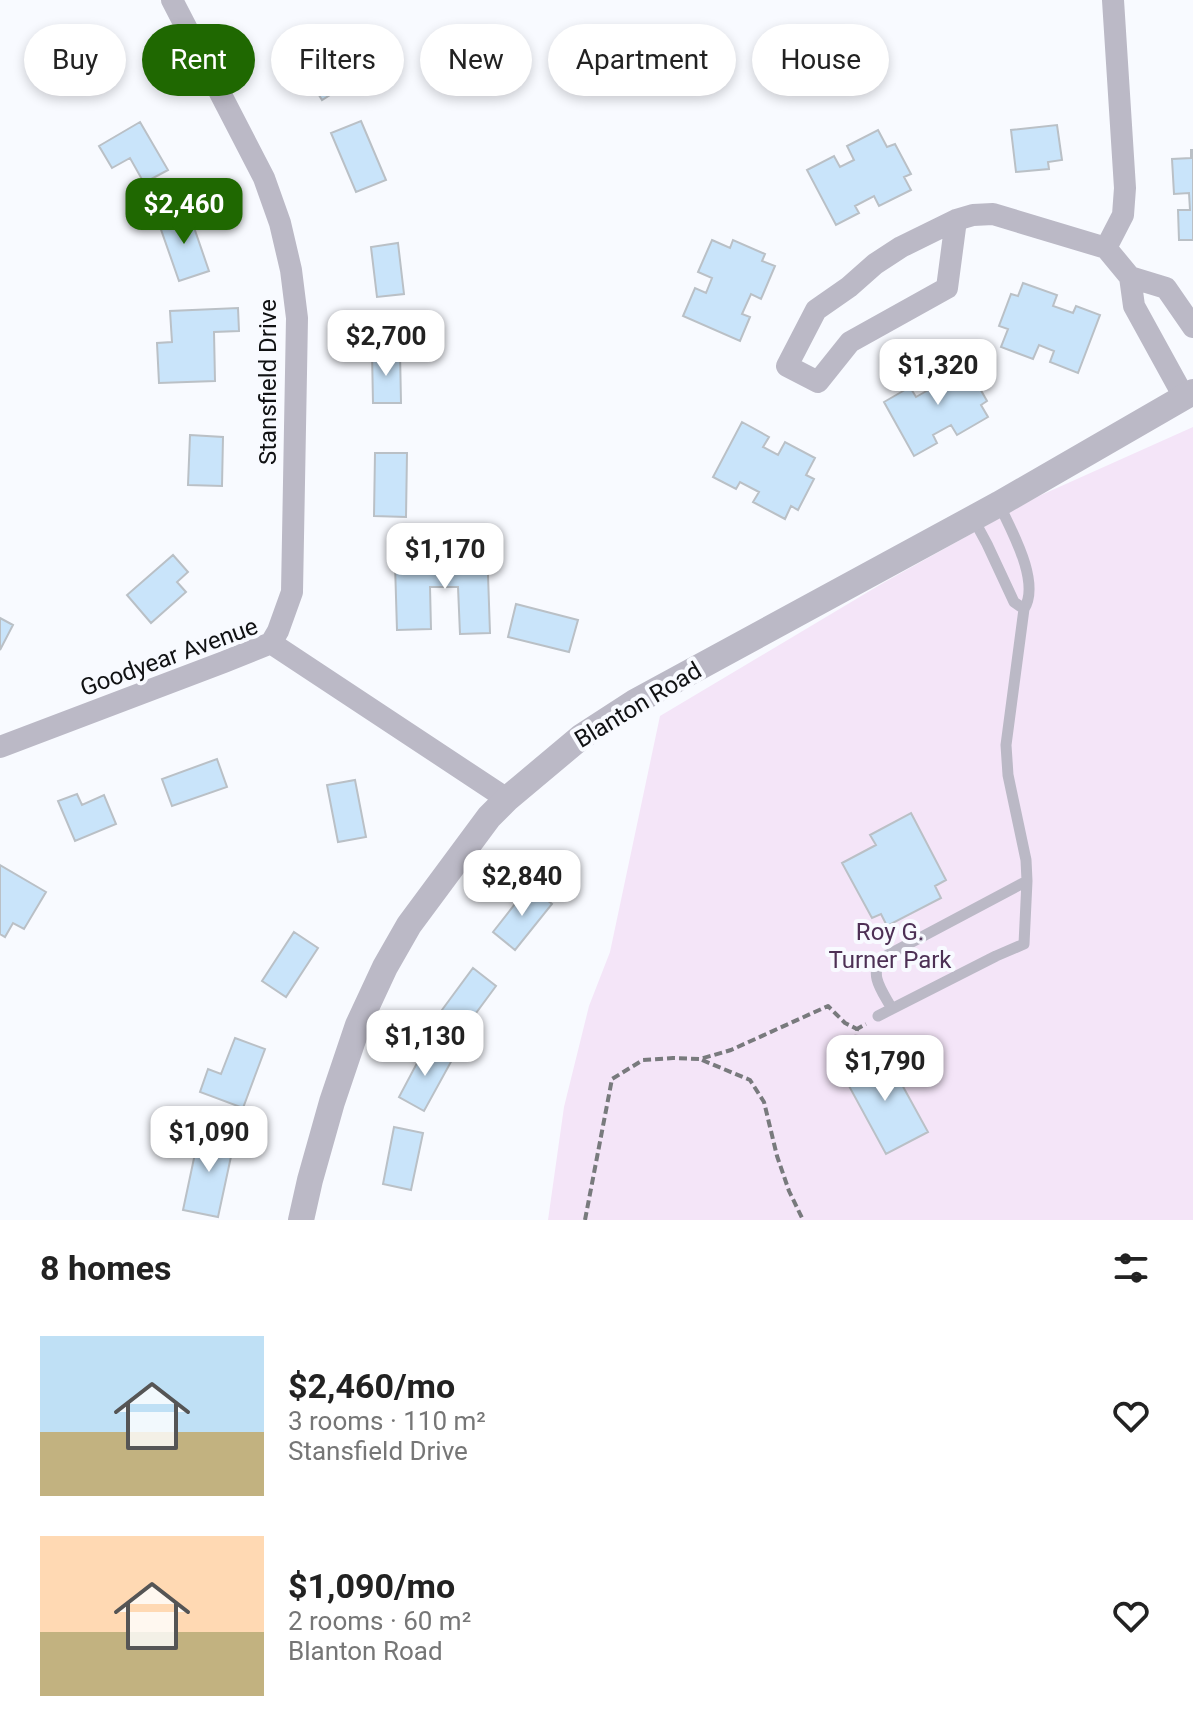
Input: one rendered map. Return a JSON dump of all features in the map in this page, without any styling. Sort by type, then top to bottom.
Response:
[{"type":"street","name":"Stansfield Drive","points":[[172,0],[264,178],[280,223],[291,270],[297,318],[292,592],[271,643]]},
{"type":"street","points":[[1106,248],[1123,215],[1125,188],[1113,0]]},
{"type":"street","points":[[956,220],[947,288],[850,342],[818,382],[787,366],[816,310],[875,264],[901,247],[956,220],[993,214],[1106,248],[1130,277],[1134,306],[1189,395]]},
{"type":"street","points":[[1130,277],[1166,288],[1193,327]]},
{"type":"street","name":"Blanton Road","points":[[301,1220],[332,1102],[358,1025],[385,967],[409,925],[489,817],[507,799],[581,737],[635,702],[999,504],[1189,395]]},
{"type":"street","name":"Goodyear Avenue","points":[[0,747],[271,643],[507,799]]},
{"type":"lane","points":[[878,1016],[1024,944],[1026,860],[1008,775],[1006,745],[1024,609],[1029,600],[1029,582],[1021,553],[999,504]]},
{"type":"lane","points":[[972,517],[1014,602],[1024,609]]},
{"type":"lane","points":[[892,1009],[876,979],[876,965],[882,958],[1027,881]]},
{"type":"path","points":[[585,1220],[612,1079],[643,1060],[700,1059],[731,1050],[828,1006],[845,1023],[857,1029]]},
{"type":"path","points":[[857,1029],[878,1016]]},
{"type":"path","points":[[857,1029],[856,1041],[861,1054]]},
{"type":"path","points":[[700,1059],[750,1080],[764,1102],[789,1191],[803,1220]]},
{"type":"green space","name":"Roy G. Turner Park","points":[[1193,427],[1193,1220],[548,1220],[564,1107],[589,1006],[610,952],[660,716],[883,583],[1039,496]]},
{"type":"building","points":[[361,121],[386,180],[356,192],[331,133]]},
{"type":"building","points":[[140,122],[168,170],[144,183],[130,158],[112,168],[99,146]]},
{"type":"building","points":[[1057,125],[1062,160],[1048,162],[1049,169],[1016,172],[1011,130]]},
{"type":"building","points":[[878,130],[887,147],[895,144],[911,174],[904,177],[911,190],[879,206],[874,196],[855,206],[859,213],[836,225],[807,170],[834,156],[840,167],[854,160],[847,146]]},
{"type":"building","points":[[1191,150],[1193,240],[1179,240],[1178,210],[1190,210],[1189,193],[1174,194],[1172,159],[1191,158]]},
{"type":"building","points":[[188,210],[209,271],[179,281],[158,221]]},
{"type":"building","points":[[712,240],[730,248],[733,240],[765,254],[762,261],[775,266],[761,299],[751,294],[742,314],[750,317],[740,341],[683,316],[695,288],[706,293],[712,278],[698,272]]},
{"type":"building","points":[[398,243],[404,294],[377,297],[371,247]]},
{"type":"building","points":[[1023,283],[1057,295],[1053,306],[1073,313],[1076,306],[1100,315],[1078,373],[1050,362],[1054,351],[1039,345],[1033,359],[1001,347],[1008,329],[999,326],[1011,294],[1018,296]]},
{"type":"building","points":[[238,308],[239,331],[214,332],[215,381],[159,383],[157,343],[172,342],[170,311]]},
{"type":"building","points":[[372,352],[400,352],[401,403],[373,403]]},
{"type":"building","points":[[952,359],[962,376],[970,371],[987,401],[981,405],[988,417],[957,435],[951,425],[933,435],[937,443],[914,456],[884,402],[910,387],[916,397],[930,389],[922,376]]},
{"type":"building","points":[[742,422],[769,437],[763,447],[778,455],[785,442],[815,458],[806,475],[814,479],[798,510],[791,506],[785,519],[753,502],[759,492],[740,482],[736,489],[713,477]]},
{"type":"building","points":[[190,435],[223,437],[222,486],[188,485]]},
{"type":"building","points":[[375,453],[407,453],[406,517],[374,516]]},
{"type":"building","points":[[459,546],[487,546],[490,633],[460,634],[458,587],[430,587],[431,629],[397,630],[395,564],[459,563]]},
{"type":"building","points":[[173,555],[188,572],[177,582],[186,592],[151,623],[127,595]]},
{"type":"building","points":[[516,604],[578,620],[569,652],[508,637]]},
{"type":"building","points":[[0,618],[13,625],[0,650]]},
{"type":"building","points":[[217,759],[227,787],[172,806],[162,779]]},
{"type":"building","points":[[355,780],[366,837],[338,842],[327,785]]},
{"type":"building","points":[[77,794],[82,805],[104,795],[116,824],[75,841],[58,801]]},
{"type":"building","points":[[911,813],[946,880],[935,886],[941,898],[887,926],[881,914],[872,918],[842,863],[876,845],[870,835]]},
{"type":"building","points":[[0,865],[46,892],[24,929],[13,923],[5,937],[0,934]]},
{"type":"building","points":[[529,886],[552,904],[515,950],[493,932]]},
{"type":"building","points":[[294,932],[318,948],[286,997],[262,981]]},
{"type":"building","points":[[473,968],[496,986],[462,1032],[439,1014]]},
{"type":"building","points":[[235,1038],[265,1049],[243,1108],[200,1092],[208,1069],[221,1074]]},
{"type":"building","points":[[426,1046],[452,1060],[424,1111],[399,1097]]},
{"type":"building","points":[[884,1052],[928,1132],[886,1154],[843,1075]]},
{"type":"building","points":[[394,1127],[423,1133],[411,1190],[383,1184]]},
{"type":"building","points":[[200,1130],[235,1138],[218,1217],[183,1210]]}]
